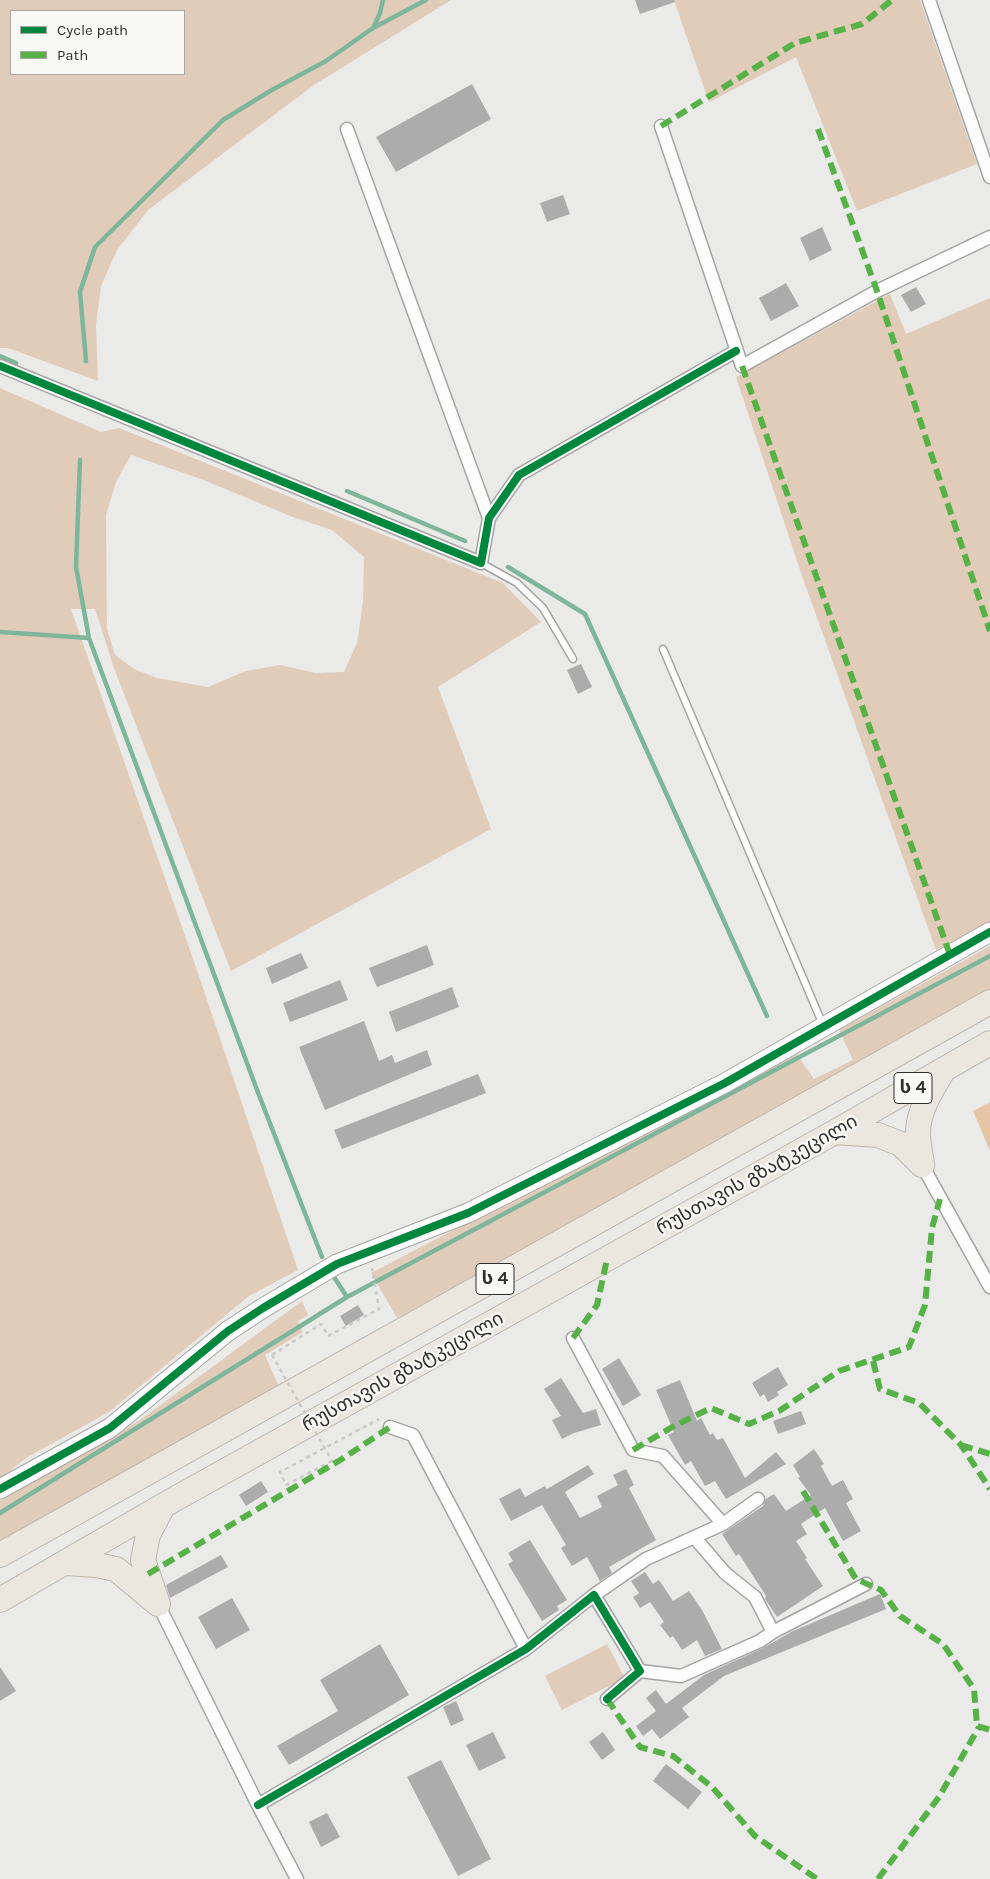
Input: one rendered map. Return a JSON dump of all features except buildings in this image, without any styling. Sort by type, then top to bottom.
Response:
[{"type":"highway","name":"რუსთავის გზატკეცილი","points":[[0,1555],[990,1002]]},
{"type":"highway","name":"რუსთავის გზატკეცილი","points":[[0,1600],[163,1506],[990,1044]]},
{"type":"highway","points":[[922,1165],[918,1133],[922,1112],[931,1090],[944,1070]]},
{"type":"highway","points":[[835,1132],[878,1135],[901,1144],[922,1165]]},
{"type":"highway","points":[[158,1604],[143,1560],[148,1535],[163,1506]]},
{"type":"highway","points":[[66,1563],[96,1565],[116,1569],[158,1604]]},
{"type":"street","points":[[929,0],[989,170]]},
{"type":"street","points":[[661,126],[742,366],[877,291],[990,237]]},
{"type":"street","points":[[347,130],[490,518]]},
{"type":"street","points":[[0,366],[481,563],[490,518],[519,475],[736,351]]},
{"type":"street","points":[[0,1488],[110,1428],[228,1331],[337,1264],[468,1213],[725,1083],[990,932]]},
{"type":"street","points":[[922,1165],[990,1287]]},
{"type":"street","points":[[573,1338],[633,1450],[664,1456],[723,1524]]},
{"type":"street","points":[[390,1427],[413,1435],[526,1649]]},
{"type":"street","points":[[258,1805],[526,1649],[594,1595],[646,1559],[723,1524],[758,1499]]},
{"type":"street","points":[[694,1537],[725,1573],[755,1597],[773,1632]]},
{"type":"street","points":[[607,1699],[640,1671],[681,1676],[760,1641],[773,1632],[866,1584]]},
{"type":"street","points":[[594,1595],[640,1671]]},
{"type":"street","points":[[158,1604],[297,1879]]},
{"type":"lane","points":[[481,563],[517,583],[543,608],[573,659]]},
{"type":"lane","points":[[663,649],[823,1027]]},
{"type":"path","points":[[374,1276],[379,1309],[328,1336],[320,1324],[272,1354],[332,1462],[286,1485],[280,1472],[381,1418],[390,1427]]},
{"type":"shaded area","points":[[0,0],[451,0],[314,85],[148,210],[117,250],[101,286],[96,325],[98,381],[8,348],[0,348]]},
{"type":"shaded area","points":[[674,0],[920,0],[977,164],[857,211],[796,57],[709,102]]},
{"type":"shaded area","points":[[890,294],[906,334],[990,298],[990,922],[936,950],[801,573],[736,377]]},
{"type":"shaded area","points":[[0,388],[101,432],[119,428],[503,583],[541,622],[438,687],[491,829],[231,971],[114,668],[95,609],[71,609],[199,976],[298,1270],[249,1296],[109,1412],[26,1458],[0,1479]],"holes":[[[131,455],[201,479],[293,517],[332,530],[364,557],[363,602],[357,643],[344,672],[315,673],[280,665],[246,671],[208,687],[157,678],[134,669],[115,655],[107,629],[106,515],[116,482]]]},
{"type":"shaded area","points":[[990,946],[990,992],[397,1318],[371,1273],[795,1052],[814,1079],[853,1060],[839,1030]]},
{"type":"shaded area","points":[[990,1102],[990,1151],[973,1111]]},
{"type":"shaded area","points":[[302,1301],[308,1315],[298,1321],[303,1332],[265,1355],[280,1389],[0,1545],[0,1501],[140,1420]]},
{"type":"shaded area","points":[[607,1644],[625,1678],[562,1710],[545,1676]]},
{"type":"waterway","points":[[86,361],[80,292],[95,247],[223,120],[270,91],[326,61],[373,28],[380,13],[383,0]]},
{"type":"waterway","points":[[373,28],[426,0]]},
{"type":"waterway","points":[[0,356],[16,363]]},
{"type":"waterway","points":[[80,460],[76,567],[89,638],[257,1090],[322,1257]]},
{"type":"waterway","points":[[347,491],[465,541]]},
{"type":"waterway","points":[[508,567],[585,614],[767,1016]]},
{"type":"waterway","points":[[0,632],[89,638]]},
{"type":"waterway","points":[[0,1513],[347,1297],[990,956]]},
{"type":"waterway","points":[[334,1277],[347,1297]]},
{"type":"marked path","points":[[661,126],[795,43],[862,24],[892,0]]},
{"type":"marked path","points":[[818,129],[877,291],[990,631]]},
{"type":"marked path","points":[[742,366],[950,955]]},
{"type":"marked path","points":[[633,1450],[674,1426],[711,1408],[749,1424],[779,1411],[839,1371],[909,1347],[925,1305],[932,1228],[940,1199]]},
{"type":"marked path","points":[[573,1338],[597,1305],[607,1259]]},
{"type":"marked path","points":[[873,1361],[880,1389],[919,1403],[961,1445],[990,1489]]},
{"type":"marked path","points":[[148,1574],[342,1459],[390,1427]]},
{"type":"marked path","points":[[961,1445],[990,1454]]},
{"type":"marked path","points":[[803,1491],[856,1579],[881,1590],[900,1616],[943,1644],[974,1689],[977,1726],[990,1730]]},
{"type":"marked path","points":[[607,1699],[640,1747],[673,1756],[712,1787],[755,1836],[817,1879]]},
{"type":"marked path","points":[[878,1879],[939,1797],[979,1727]]},
{"type":"cycle path","points":[[0,366],[481,563],[489,518],[519,475],[736,351]]},
{"type":"cycle path","points":[[0,1489],[110,1428],[228,1331],[337,1264],[468,1213],[725,1083],[990,932]]},
{"type":"cycle path","points":[[258,1805],[526,1649],[594,1595],[640,1671],[607,1699]]}]
